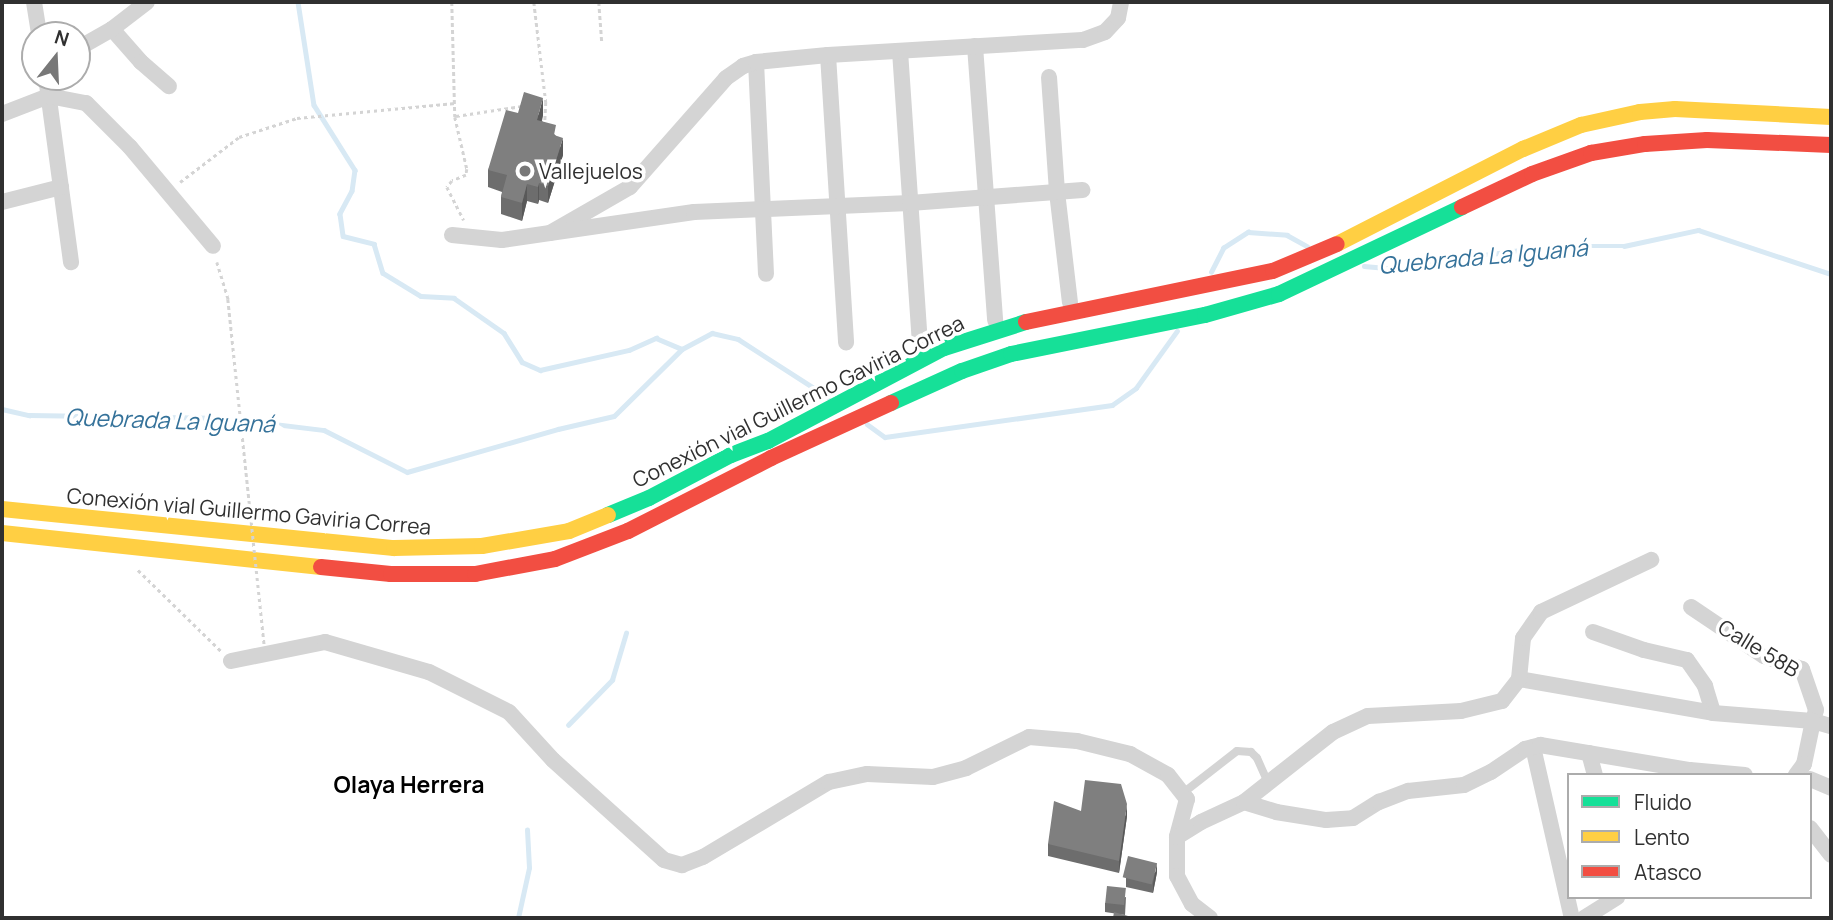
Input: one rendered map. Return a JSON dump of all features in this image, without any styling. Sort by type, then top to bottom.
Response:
[{"type":"highway","name":"Conexión vial Guillermo Gaviria Correa","points":[[2,509],[394,548],[482,546],[569,531],[620,512],[768,440],[926,356],[976,335],[1031,320],[1273,271],[1320,253],[1552,135],[1611,117],[1675,109],[1831,117]]},
{"type":"highway","name":"Conexión vial Guillermo Gaviria Correa","points":[[2,533],[391,574],[475,574],[555,559],[592,547],[662,515],[771,458],[935,381],[985,362],[1073,339],[1205,315],[1279,293],[1395,241],[1532,174],[1591,153],[1633,146],[1707,140],[1831,145]]},
{"type":"street","points":[[34,2],[37,21]]},
{"type":"street","points":[[91,41],[113,29],[147,2]]},
{"type":"street","points":[[550,233],[630,187],[726,78],[739,68],[756,62],[828,55],[1083,40],[1105,32],[1118,18],[1121,2]]},
{"type":"street","points":[[113,29],[141,62],[169,86]]},
{"type":"street","points":[[975,46],[995,320]]},
{"type":"street","points":[[900,51],[919,346]]},
{"type":"street","points":[[828,55],[846,342]]},
{"type":"street","points":[[756,62],[766,274]]},
{"type":"street","points":[[1049,77],[1057,192],[1070,302]]},
{"type":"street","points":[[48,91],[71,262]]},
{"type":"street","points":[[2,114],[49,96],[86,103],[130,147],[213,246]]},
{"type":"street","points":[[2,202],[61,187]]},
{"type":"street","points":[[452,235],[502,240],[694,212],[984,198],[1083,190]]},
{"type":"street","points":[[1177,837],[1201,822],[1244,802],[1332,732],[1368,716],[1461,711],[1502,701],[1519,679],[1523,638],[1541,612],[1651,560]]},
{"type":"street","name":"Calle 58B","points":[[1691,607],[1764,656],[1802,670],[1816,710],[1813,721]]},
{"type":"street","points":[[1593,632],[1644,650],[1687,660],[1706,686],[1713,713]]},
{"type":"street","points":[[231,661],[325,642],[429,672],[509,712],[553,760],[664,860],[682,865],[703,857],[829,782],[867,774],[933,777],[966,768],[1029,737],[1077,741],[1130,754],[1168,775],[1187,799],[1177,837],[1177,876],[1192,904],[1210,918]]},
{"type":"street","points":[[1519,679],[1713,713],[1813,721],[1831,726]]},
{"type":"street","points":[[1797,773],[1804,764],[1813,721]]},
{"type":"street","points":[[1244,802],[1276,812],[1326,820],[1353,818],[1408,791],[1464,785],[1533,747],[1559,747],[1690,770],[1723,773]]},
{"type":"street","points":[[1533,747],[1567,896]]},
{"type":"street","points":[[1589,753],[1594,773]]},
{"type":"street","points":[[1812,780],[1831,788]]},
{"type":"street","points":[[1812,831],[1831,855]]},
{"type":"street","points":[[1568,899],[1572,918]]},
{"type":"street","points":[[1584,918],[1614,899]]},
{"type":"lane","points":[[1183,793],[1237,751],[1251,752],[1257,758],[1268,783]]},
{"type":"path","points":[[452,2],[455,117],[467,172],[447,187],[475,239]]},
{"type":"path","points":[[534,2],[546,102],[545,127]]},
{"type":"path","points":[[599,2],[602,43]]},
{"type":"path","points":[[536,104],[546,102]]},
{"type":"path","points":[[166,193],[239,137],[297,118],[455,103]]},
{"type":"path","points":[[455,117],[526,106]]},
{"type":"path","points":[[514,118],[516,107]]},
{"type":"path","points":[[213,246],[228,299],[265,654]]},
{"type":"path","points":[[138,570],[231,661]]},
{"type":"building","name":"Vallejuelos","points":[[524,92],[543,98],[537,120],[556,125],[554,135],[563,138],[548,186],[539,183],[538,187],[527,184],[522,203],[501,197],[507,175],[488,170],[506,110],[518,113]]},
{"type":"building","points":[[1085,780],[1121,784],[1127,804],[1119,861],[1048,844],[1054,801],[1081,811]]},
{"type":"building","points":[[1128,856],[1157,863],[1152,885],[1123,877]]},
{"type":"building","points":[[1107,886],[1126,888],[1124,905],[1105,903]]},
{"type":"building","points":[[1114,912],[1135,918],[1113,918]]},
{"type":"waterway","points":[[298,2],[314,105],[355,170],[352,191],[340,214],[343,236],[374,244],[383,273],[421,296],[454,298],[504,333],[522,362],[540,370],[629,350],[656,338],[682,349]]},
{"type":"waterway","name":"Quebrada La Iguaná","points":[[1364,266],[1389,268],[1549,246],[1624,246],[1698,230],[1831,274]]},
{"type":"waterway","name":"Quebrada La Iguaná","points":[[1211,272],[1223,248],[1248,232],[1287,235],[1307,246]]},
{"type":"waterway","name":"Quebrada La Iguaná","points":[[867,424],[885,437],[1112,405],[1136,388],[1177,331]]},
{"type":"waterway","name":"Quebrada La Iguaná","points":[[2,409],[29,415],[226,418],[324,430],[407,472],[614,416],[682,349],[712,333],[738,339],[828,397]]},
{"type":"waterway","points":[[568,725],[612,680],[626,633]]},
{"type":"waterway","points":[[518,918],[529,868],[527,830]]},
{"type":"traffic: fast","points":[[891,403],[962,371],[1011,354],[1205,315],[1279,294],[1462,207]]},
{"type":"traffic: fast","points":[[608,515],[649,498],[731,455],[768,441],[944,348],[1026,322]]},
{"type":"traffic: slow","points":[[1337,244],[1523,149],[1581,125],[1640,112],[1675,109],[1831,117]]},
{"type":"traffic: slow","points":[[2,509],[394,548],[482,546],[569,531],[608,515]]},
{"type":"traffic: slow","points":[[2,533],[321,567]]},
{"type":"traffic: jam","points":[[1462,207],[1532,174],[1591,153],[1645,144],[1707,140],[1831,145]]},
{"type":"traffic: jam","points":[[1026,322],[1273,271],[1337,244]]},
{"type":"traffic: jam","points":[[321,567],[391,574],[475,574],[555,559],[628,531],[771,458],[891,403]]},
{"type":"place","name":"Vallejuelos","points":[[525,171]]},
{"type":"district","name":"Olaya Herrera","points":[[409,784]]}]
